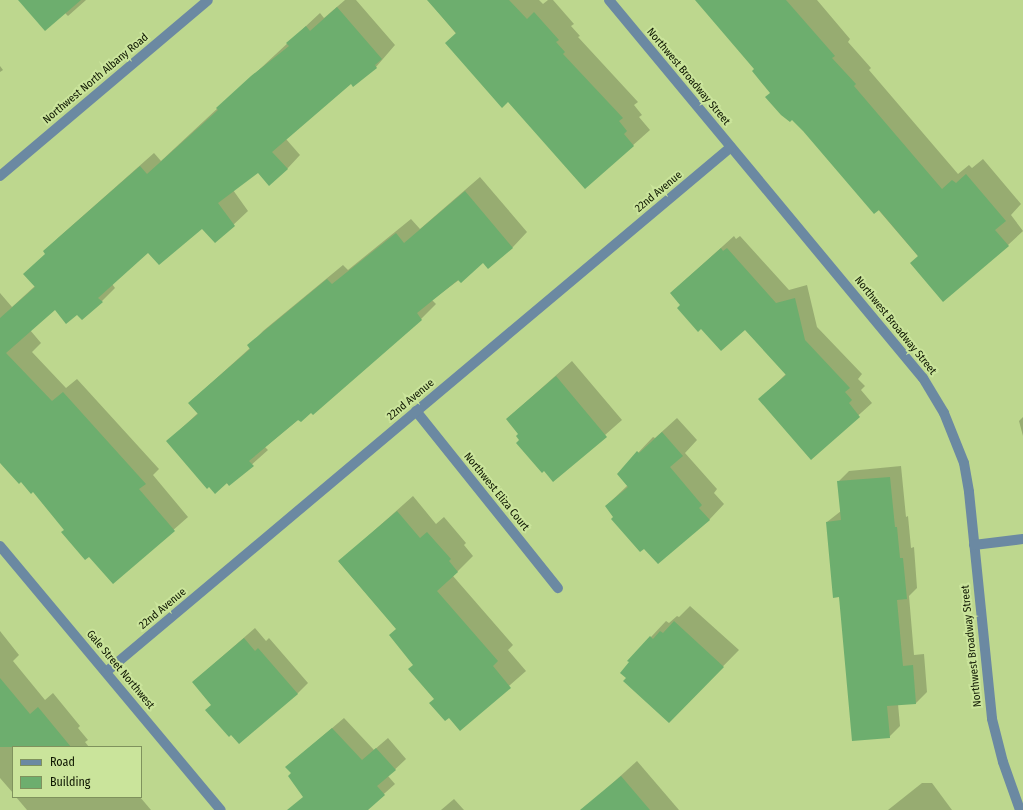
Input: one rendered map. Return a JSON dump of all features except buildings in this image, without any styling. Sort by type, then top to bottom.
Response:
[{"type":"street","name":"Northwest North Albany Road","points":[[0,176],[208,0]]},
{"type":"street","name":"Northwest Broadway Street","points":[[609,0],[923,378],[944,413],[964,463],[992,719],[1003,762],[1020,810]]},
{"type":"street","name":"22nd Avenue","points":[[106,672],[731,147]]},
{"type":"street","name":"Northwest Eliza Court","points":[[416,411],[558,588]]},
{"type":"street","points":[[974,545],[1023,539]]},
{"type":"street","name":"Gale Street Northwest","points":[[0,546],[221,810]]}]
